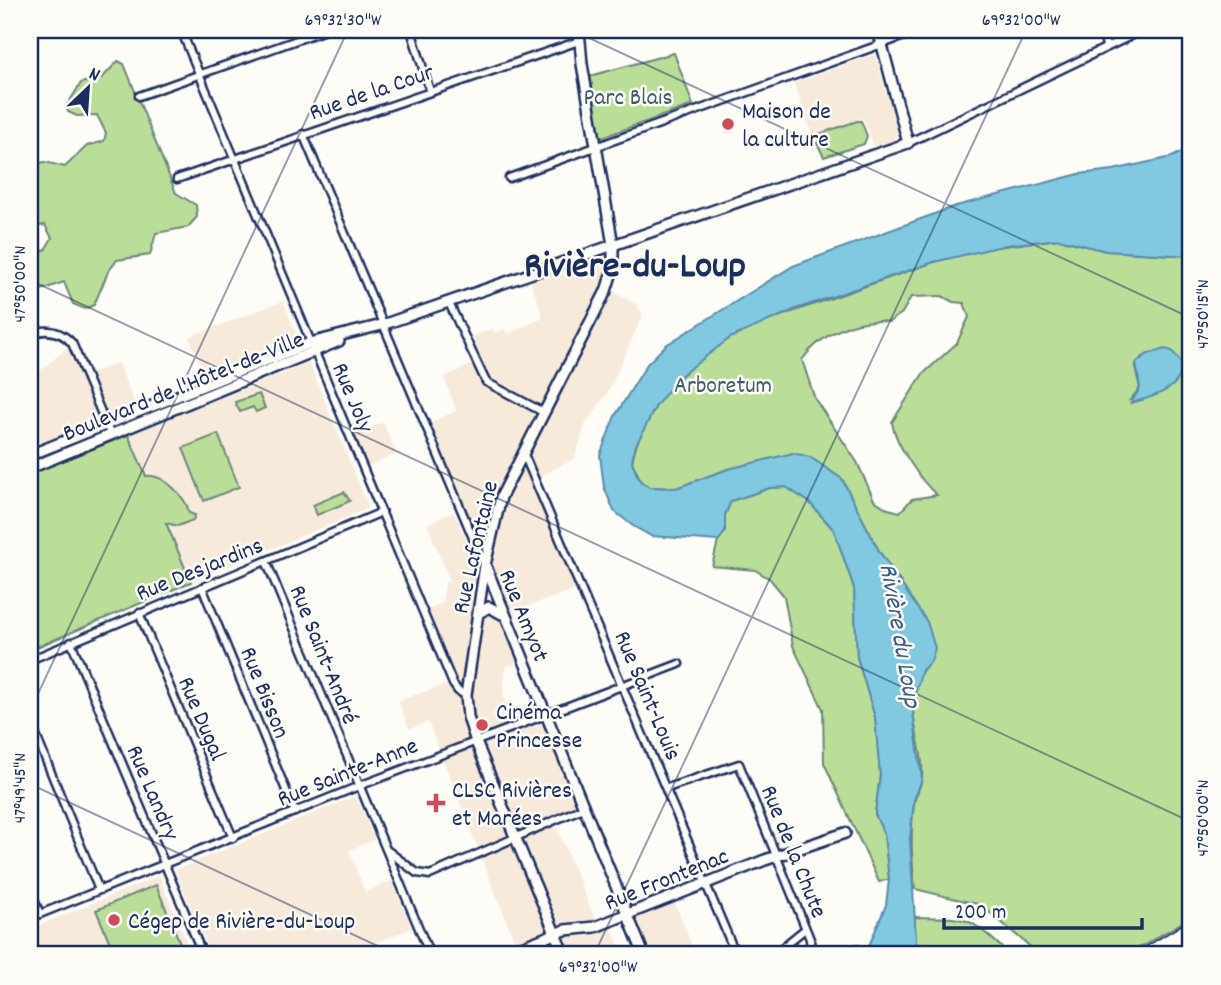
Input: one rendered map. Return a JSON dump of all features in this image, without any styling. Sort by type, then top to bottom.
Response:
[{"type":"main road","name":"Rue Lafontaine","points":[[565,955],[476,742],[468,717],[466,695],[485,565],[501,497],[606,291],[613,269],[613,245],[579,30]]},
{"type":"main road","points":[[878,30],[908,144]]},
{"type":"main road","name":"Boulevard de l'Hôtel-de-Ville","points":[[30,455],[312,348],[908,144]]},
{"type":"main road","name":"Boulevard de l'Hôtel-de-Ville","points":[[30,468],[111,436],[312,348]]},
{"type":"main road","name":"Rue Amyot","points":[[485,565],[645,955]]},
{"type":"main road","points":[[477,614],[489,607],[504,615]]},
{"type":"main road","name":"Rue Frontenac","points":[[501,955],[555,933],[591,928],[706,882],[845,833]]},
{"type":"street","name":"Rue Joly","points":[[181,30],[232,159],[447,668],[457,690],[466,695]]},
{"type":"street","points":[[139,96],[325,30]]},
{"type":"street","points":[[411,30],[430,91]]},
{"type":"street","points":[[509,178],[921,30]]},
{"type":"street","points":[[1102,30],[1106,46]]},
{"type":"street","points":[[908,144],[1143,30]]},
{"type":"street","name":"Rue de la Cour","points":[[177,179],[579,41]]},
{"type":"street","name":"Rue Amyot","points":[[303,134],[485,565]]},
{"type":"street","points":[[449,303],[486,382],[543,412]]},
{"type":"street","points":[[30,334],[50,331],[61,334],[72,343],[111,436]]},
{"type":"street","name":"Rue Saint-Louis","points":[[523,450],[736,955]]},
{"type":"street","name":"Rue Desjardins","points":[[30,660],[382,512]]},
{"type":"street","name":"Rue Saint-André","points":[[266,561],[430,955]]},
{"type":"street","name":"Rue Bisson","points":[[202,587],[295,812]]},
{"type":"street","name":"Rue Dugal","points":[[139,613],[233,838]]},
{"type":"street","name":"Rue Landry","points":[[71,642],[203,955]]},
{"type":"street","name":"Rue Sainte-Anne","points":[[30,918],[359,786],[679,663]]},
{"type":"street","points":[[30,721],[99,890]]},
{"type":"street","name":"Rue de la Chute","points":[[667,788],[738,763],[805,929],[811,955]]},
{"type":"street","points":[[386,850],[417,873],[437,873],[585,807]]},
{"type":"street","points":[[30,890],[40,914]]},
{"type":"street","points":[[773,955],[805,929]]},
{"type":"street","points":[[847,955],[856,949],[864,955]]},
{"type":"shaded area","points":[[875,54],[898,133],[892,142],[874,146],[863,118],[812,135],[794,83]]},
{"type":"shaded area","points":[[608,252],[610,269],[604,286],[635,304],[643,315],[608,392],[585,425],[575,458],[536,479],[583,587],[508,613],[491,569],[505,503],[495,500],[482,548],[429,423],[456,411],[444,377],[482,360],[472,336],[492,329],[495,333],[504,329],[508,334],[543,317],[529,278]]},
{"type":"shaded area","points":[[283,301],[299,341],[206,378],[189,337]]},
{"type":"shaded area","points":[[68,347],[98,420],[35,446],[30,433],[30,380]]},
{"type":"shaded area","points":[[118,363],[136,406],[110,417],[91,373]]},
{"type":"shaded area","points":[[309,363],[369,508],[191,582],[128,435]]},
{"type":"shaded area","points":[[383,422],[396,454],[368,466],[355,433]]},
{"type":"shaded area","points":[[454,512],[481,573],[466,652],[464,692],[458,686],[427,610],[442,603],[445,583],[450,581],[427,524]]},
{"type":"shaded area","points":[[486,611],[498,616],[518,663],[506,666],[503,695],[512,731],[554,722],[588,806],[554,820],[597,924],[611,926],[622,953],[637,948],[640,955],[527,955],[522,942],[516,945],[428,722],[409,729],[398,701],[447,684],[454,694],[462,698],[460,708],[468,736],[475,734],[472,681],[481,615]]},
{"type":"shaded area","points":[[356,796],[375,840],[349,850],[365,892],[392,881],[412,928],[360,949],[363,955],[211,955],[175,870]]},
{"type":"shaded area","name":"Cégep de Rivière-du-Loup","points":[[159,876],[192,955],[30,955],[30,929]]},
{"type":"shaded area","points":[[674,901],[696,955],[652,955],[636,917]]},
{"type":"green space","name":"Parc Blais","points":[[674,53],[693,105],[600,138],[590,76]]},
{"type":"green space","points":[[118,61],[124,64],[176,193],[196,205],[197,217],[188,227],[156,233],[150,255],[117,260],[108,272],[94,305],[85,309],[73,304],[64,282],[30,294],[30,254],[45,250],[52,238],[45,225],[30,228],[30,164],[45,162],[65,167],[87,146],[104,141],[106,133],[97,115],[77,116],[68,112],[66,107],[81,83],[102,78]]},
{"type":"green space","points":[[861,121],[867,136],[864,144],[824,157],[818,145],[819,134]]},
{"type":"green space","name":"Arboretum","points":[[1059,239],[1106,251],[1191,256],[1191,917],[1127,955],[1040,955],[981,905],[915,889],[912,825],[922,778],[922,763],[914,718],[914,688],[920,674],[931,661],[901,583],[879,551],[842,479],[728,469],[676,488],[650,487],[642,483],[632,462],[647,420],[674,383],[728,339],[747,328],[934,262],[981,249]],"holes":[[[942,296],[953,302],[964,303],[969,317],[957,343],[923,374],[892,422],[910,462],[937,495],[912,499],[900,512],[888,509],[874,500],[857,462],[815,399],[802,360],[819,342],[841,329],[865,322],[889,322],[902,313],[911,297]],[[1159,350],[1172,351],[1182,364],[1175,380],[1163,390],[1130,400],[1140,388],[1135,368],[1141,358]]]},
{"type":"green space","points":[[259,394],[265,408],[256,412],[253,407],[240,412],[235,402]]},
{"type":"green space","points":[[218,434],[239,487],[204,501],[183,448]]},
{"type":"green space","points":[[128,435],[146,476],[167,482],[184,500],[189,513],[195,515],[193,520],[178,526],[166,523],[191,582],[30,650],[30,474]]},
{"type":"green space","points":[[786,487],[809,502],[834,530],[854,588],[857,657],[875,717],[880,775],[875,814],[884,834],[889,879],[879,882],[824,763],[823,709],[793,646],[784,596],[770,579],[755,570],[712,566],[718,541],[725,532],[725,515],[731,501],[770,488]]},
{"type":"green space","points":[[344,492],[350,501],[317,515],[313,505]]},
{"type":"green space","points":[[156,885],[185,955],[115,955],[96,910]]},
{"type":"green space","points":[[914,917],[968,921],[985,932],[1010,955],[917,955]]},
{"type":"water","name":"Rivière du Loup","points":[[1191,141],[1191,256],[1106,251],[1059,239],[1006,245],[934,262],[796,309],[730,338],[679,377],[656,406],[634,449],[632,462],[637,475],[642,483],[650,487],[676,488],[728,469],[793,453],[810,457],[842,479],[879,551],[927,622],[935,648],[931,661],[922,670],[912,706],[922,779],[914,800],[910,839],[917,955],[870,955],[868,948],[886,905],[889,879],[884,834],[875,814],[880,775],[875,717],[857,657],[854,588],[834,530],[809,502],[786,487],[770,488],[731,501],[725,515],[725,532],[718,541],[651,536],[614,511],[604,487],[600,455],[615,416],[647,364],[666,345],[793,266],[956,206],[1079,174],[1113,170],[1172,157],[1186,150]]},
{"type":"water","points":[[1165,349],[1172,351],[1182,364],[1177,380],[1164,391],[1131,403],[1140,388],[1136,363],[1148,354]]},
{"type":"railway","points":[[1132,955],[1191,919]]},
{"type":"place","name":"Maison de la culture","points":[[728,124]]},
{"type":"place","name":"Cinéma Princesse","points":[[482,725]]},
{"type":"place","name":"CLSC Rivières et Marées","points":[[436,803]]},
{"type":"place","name":"Cégep de Rivière-du-Loup","points":[[114,920]]},
{"type":"district","name":"Rivière-du-Loup","points":[[635,263]]}]
